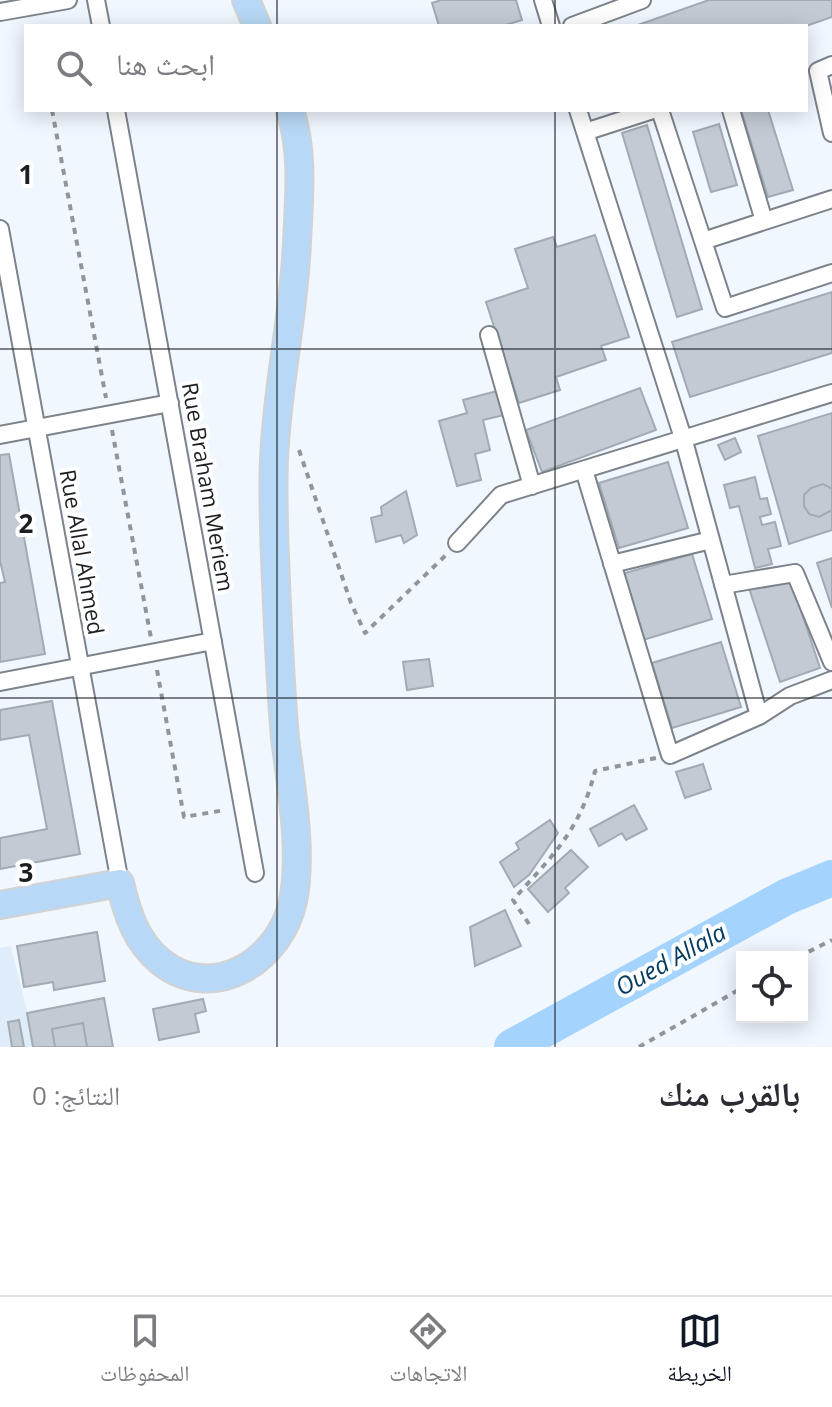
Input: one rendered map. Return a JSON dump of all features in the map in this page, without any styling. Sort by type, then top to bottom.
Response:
[{"type":"main road","points":[[246,0],[256,24]]},
{"type":"main road","points":[[0,905],[120,883],[128,915],[149,950],[162,963],[182,974],[205,978],[229,976],[255,964],[283,931],[294,896],[296,829],[282,706],[274,458],[293,293],[299,198],[299,156],[290,112]]},
{"type":"street","points":[[0,12],[68,0]]},
{"type":"street","points":[[96,0],[101,24]]},
{"type":"street","points":[[543,0],[550,24]]},
{"type":"street","points":[[577,24],[642,0]]},
{"type":"street","points":[[832,65],[818,71],[832,133]]},
{"type":"street","name":"Rue Braham Meriem","points":[[116,112],[255,873]]},
{"type":"street","points":[[579,112],[684,441],[759,716]]},
{"type":"street","points":[[585,132],[647,112]]},
{"type":"street","points":[[661,112],[725,308],[832,273]]},
{"type":"street","points":[[732,112],[764,221]]},
{"type":"street","points":[[703,241],[832,199]]},
{"type":"street","name":"Rue Allal Ahmed","points":[[0,229],[120,883]]},
{"type":"street","points":[[0,328],[18,324]]},
{"type":"street","points":[[489,335],[532,486]]},
{"type":"street","points":[[457,543],[501,495],[832,393]]},
{"type":"street","points":[[0,435],[170,403]]},
{"type":"street","points":[[584,470],[670,755],[759,716],[790,696],[832,680]]},
{"type":"street","points":[[612,564],[711,540]]},
{"type":"street","points":[[723,585],[795,573],[832,662]]},
{"type":"street","points":[[0,682],[213,641]]},
{"type":"path","points":[[52,112],[184,817],[243,807]]},
{"type":"path","points":[[296,441],[313,498],[365,633],[457,543]]},
{"type":"path","points":[[529,924],[513,900],[569,836],[589,796],[595,771],[670,755]]},
{"type":"path","points":[[808,952],[832,940]]},
{"type":"path","points":[[639,1047],[736,991]]},
{"type":"shaded area","points":[[11,946],[36,1047],[0,1047],[0,948]]},
{"type":"building","points":[[441,0],[516,0],[522,20],[509,24],[438,24],[432,3]]},
{"type":"building","points":[[709,0],[832,0],[832,17],[808,25],[641,24]]},
{"type":"building","points":[[742,112],[769,112],[793,190],[768,197]]},
{"type":"building","points":[[719,124],[737,185],[711,192],[693,132]]},
{"type":"building","points":[[647,125],[702,309],[677,317],[622,133]]},
{"type":"building","points":[[595,235],[629,337],[601,346],[606,360],[556,377],[560,390],[519,403],[486,302],[528,288],[515,249],[553,237],[557,247]]},
{"type":"building","points":[[832,292],[832,353],[690,397],[672,342]]},
{"type":"building","points":[[640,388],[656,430],[542,472],[526,430]]},
{"type":"building","points":[[497,391],[504,415],[483,420],[490,450],[475,454],[481,480],[457,486],[439,421],[467,413],[463,400]]},
{"type":"building","points":[[832,413],[832,530],[789,544],[758,436]]},
{"type":"building","points":[[735,438],[741,452],[725,460],[718,445]]},
{"type":"building","points":[[9,454],[45,654],[0,662],[0,583],[5,582],[0,561],[0,455]]},
{"type":"building","points":[[668,462],[688,528],[619,548],[599,483]]},
{"type":"building","points":[[755,477],[760,499],[767,498],[771,514],[760,517],[762,525],[775,522],[781,546],[768,549],[772,564],[755,568],[739,506],[730,508],[724,485]]},
{"type":"building","points":[[823,484],[832,489],[832,510],[819,517],[809,514],[804,506],[804,495],[811,488]]},
{"type":"building","points":[[406,491],[417,535],[404,543],[401,535],[376,542],[371,518],[382,515],[381,507]]},
{"type":"building","points":[[692,554],[712,619],[643,640],[622,574]]},
{"type":"building","points":[[832,558],[832,608],[817,563]]},
{"type":"building","points":[[788,571],[820,668],[780,682],[748,585]]},
{"type":"building","points":[[721,642],[741,707],[672,728],[652,663]]},
{"type":"building","points":[[429,659],[433,686],[407,690],[403,662]]},
{"type":"building","points":[[52,701],[80,854],[0,869],[0,838],[47,829],[29,735],[0,740],[0,710]]},
{"type":"building","points":[[703,764],[711,789],[685,798],[676,772]]},
{"type":"building","points":[[634,805],[647,829],[626,840],[622,833],[599,846],[590,829]]},
{"type":"building","points":[[550,820],[558,833],[529,875],[514,887],[500,862],[519,849],[516,843]]},
{"type":"building","points":[[571,850],[588,867],[565,888],[569,893],[548,912],[528,889]]},
{"type":"building","points":[[505,910],[521,946],[475,966],[470,927]]},
{"type":"building","points":[[97,932],[105,981],[54,990],[53,982],[24,987],[17,946]]},
{"type":"building","points":[[104,998],[113,1047],[33,1047],[27,1013]]},
{"type":"building","points":[[203,999],[206,1011],[195,1014],[199,1032],[159,1040],[153,1009]]},
{"type":"building","points":[[19,1020],[24,1047],[12,1047],[8,1022]]},
{"type":"building","points":[[83,1023],[87,1047],[55,1047],[52,1029]]},
{"type":"waterway","name":"Oued Allala","points":[[512,1047],[786,897],[832,878]]}]
